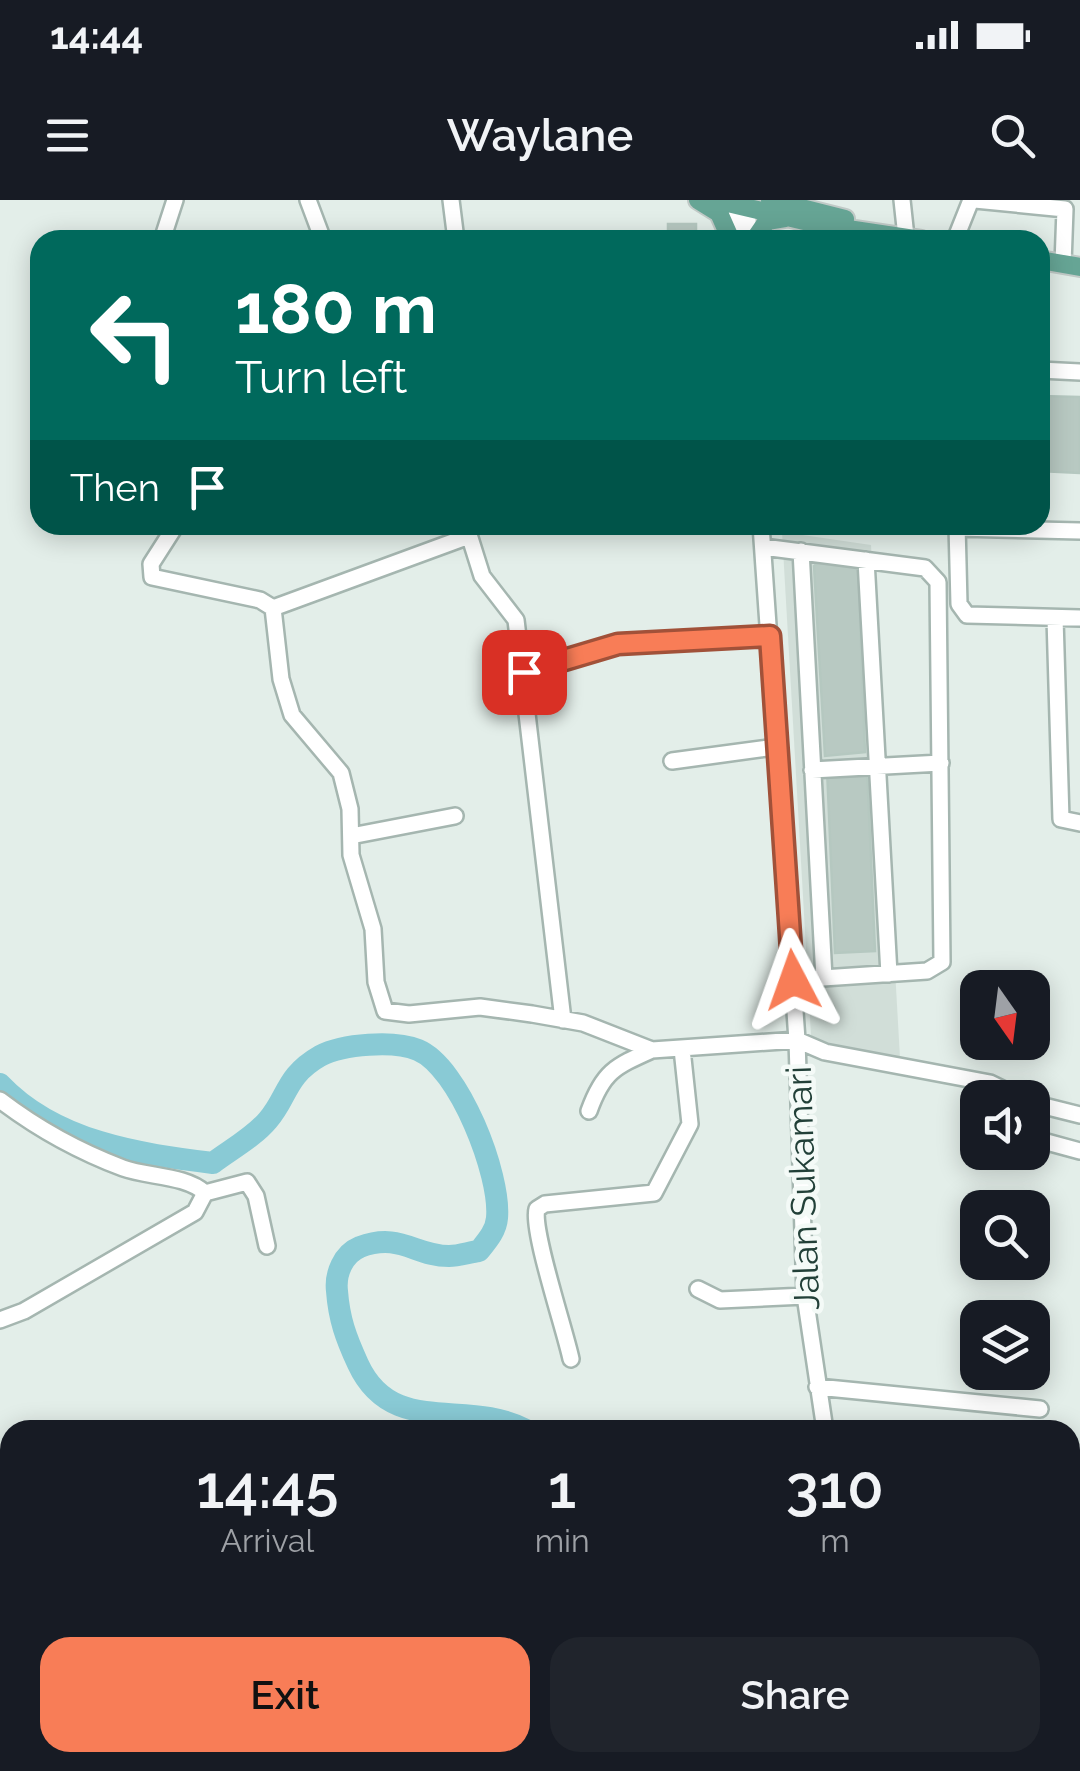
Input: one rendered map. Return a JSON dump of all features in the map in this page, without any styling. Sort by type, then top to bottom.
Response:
[{"type":"main road","points":[[698,200],[719,213],[728,230]]},
{"type":"main road","points":[[716,200],[861,230]]},
{"type":"main road","points":[[770,200],[842,217],[869,230]]},
{"type":"main road","points":[[760,230],[767,221],[791,218]]},
{"type":"street","points":[[165,230],[174,200]]},
{"type":"street","points":[[308,200],[319,230]]},
{"type":"street","points":[[452,200],[454,230]]},
{"type":"street","points":[[902,200],[911,230]]},
{"type":"street","points":[[960,230],[973,200],[1065,210],[1072,265]]},
{"type":"street","points":[[736,230],[742,203]]},
{"type":"street","points":[[742,203],[749,230]]},
{"type":"street","points":[[1050,370],[1080,372]]},
{"type":"street","points":[[1050,530],[1080,531]]},
{"type":"street","points":[[170,535],[151,564],[152,577],[260,600],[273,608],[292,715],[341,773],[352,836],[351,855],[372,928],[376,982],[386,1011],[409,1014],[480,1007],[563,1020],[652,1050]]},
{"type":"street","points":[[273,608],[458,535]]},
{"type":"street","points":[[469,535],[482,576],[516,620],[563,1020]]},
{"type":"street","name":"Jalan Sukamari","points":[[762,535],[793,980],[805,1296],[823,1420]]},
{"type":"street","points":[[958,535],[962,610],[976,616],[1080,618]]},
{"type":"street","points":[[763,546],[925,568],[936,577],[944,956],[934,970],[793,980]]},
{"type":"street","points":[[800,552],[824,978]]},
{"type":"street","points":[[866,560],[889,974]]},
{"type":"street","points":[[1054,618],[1061,819],[1080,823]]},
{"type":"street","points":[[524,672],[618,644],[770,636]]},
{"type":"street","points":[[672,760],[775,747]]},
{"type":"street","points":[[812,770],[941,763]]},
{"type":"street","points":[[352,836],[455,816]]},
{"type":"street","points":[[590,1112],[600,1082],[618,1066],[652,1050],[796,1040],[825,1052],[974,1080]]},
{"type":"street","points":[[571,1360],[558,1299],[535,1231],[537,1209],[545,1204],[654,1193],[690,1124],[682,1048]]},
{"type":"street","points":[[0,1100],[62,1142],[150,1177],[195,1184],[204,1192]]},
{"type":"street","points":[[1050,1108],[1080,1115]]},
{"type":"street","points":[[1050,1143],[1080,1151]]},
{"type":"street","points":[[204,1192],[247,1182],[256,1196],[267,1246]]},
{"type":"street","points":[[0,1320],[24,1311],[195,1212],[204,1192]]},
{"type":"street","points":[[698,1289],[720,1300],[805,1296]]},
{"type":"street","points":[[817,1387],[1040,1409]]},
{"type":"shaded area","points":[[782,535],[871,545],[900,1058],[825,1047],[811,1035]]},
{"type":"building","points":[[668,224],[696,224],[696,230],[668,230]]},
{"type":"building","points":[[1050,396],[1080,397],[1080,473],[1050,472]]},
{"type":"building","points":[[824,558],[858,564],[865,752],[825,756],[814,566]]},
{"type":"building","points":[[867,768],[875,951],[835,953],[827,769]]},
{"type":"waterway","points":[[0,1084],[22,1104],[72,1132],[128,1149],[213,1163],[262,1126],[293,1079],[320,1056],[369,1045],[396,1045],[418,1050],[433,1060],[462,1099],[485,1150],[496,1199],[496,1223],[491,1236],[479,1251],[461,1255],[437,1255],[386,1242],[360,1247],[341,1265],[338,1301],[358,1364],[373,1387],[390,1401],[432,1413],[497,1420]]},
{"type":"route","points":[[524,672],[618,644],[770,636],[793,980]]}]
